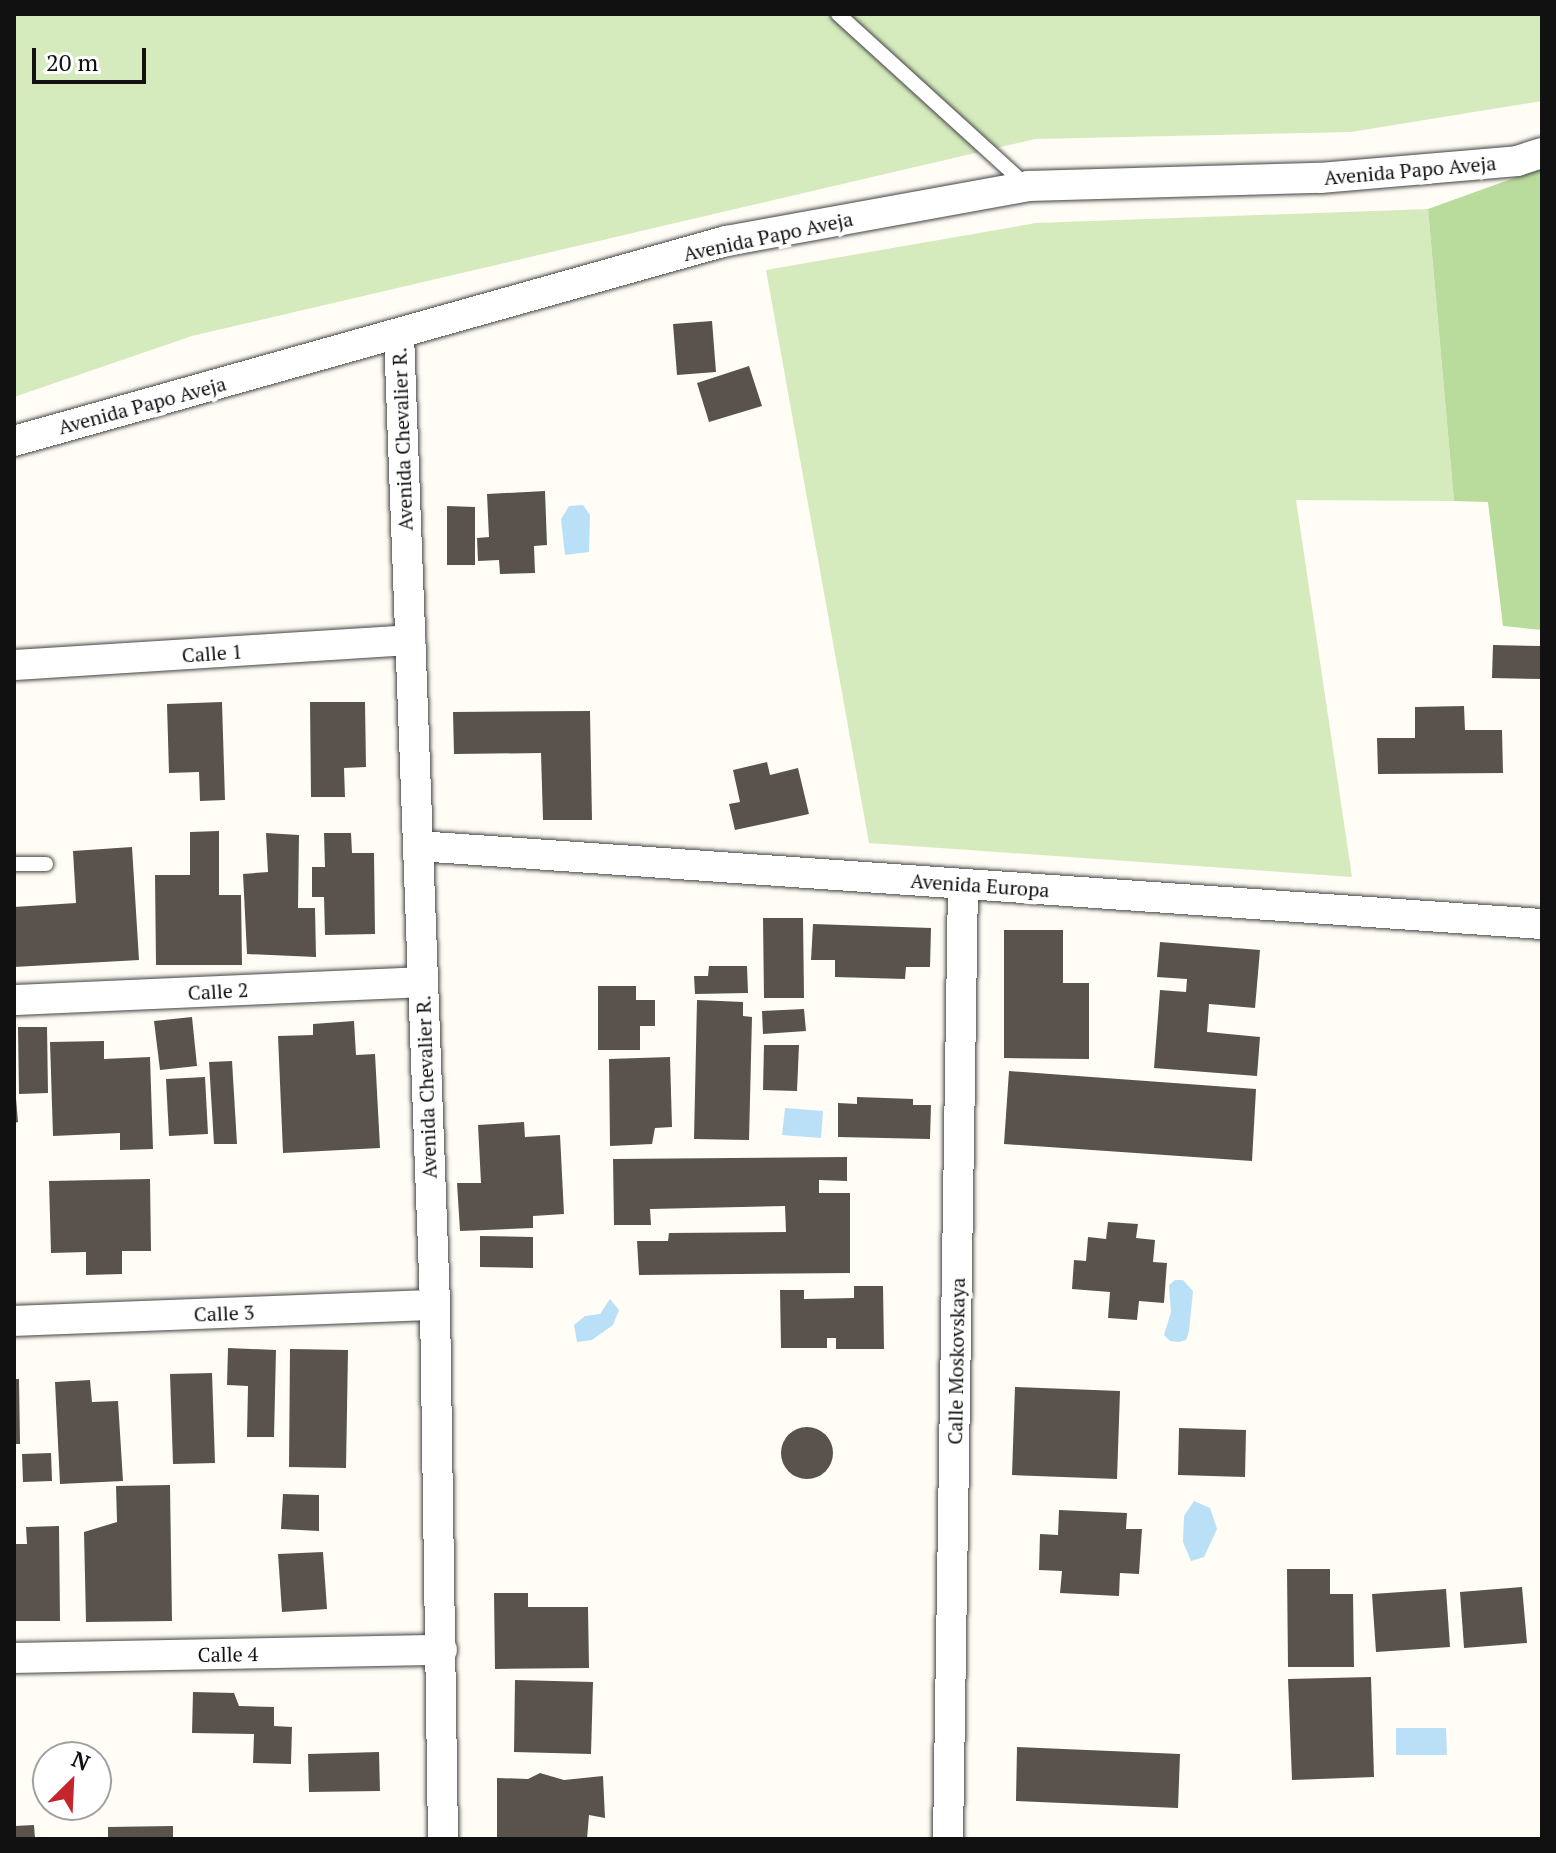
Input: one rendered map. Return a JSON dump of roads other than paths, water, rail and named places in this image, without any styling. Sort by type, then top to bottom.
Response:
[{"type":"street","name":"Avenida Papo Aveja","points":[[14,441],[726,241],[1028,186],[1320,178],[1517,161],[1542,153]]},
{"type":"street","name":"Avenida Chevalier R.","points":[[399,335],[435,1305],[443,1839]]},
{"type":"street","name":"Calle 1","points":[[14,665],[410,640]]},
{"type":"street","name":"Avenida Europa","points":[[418,846],[1542,924]]},
{"type":"street","name":"Calle Moskovskaya","points":[[948,1839],[963,884]]},
{"type":"street","name":"Calle 2","points":[[14,1000],[422,982]]},
{"type":"street","name":"Calle 3","points":[[14,1321],[435,1305]]},
{"type":"street","name":"Calle 4","points":[[14,1658],[442,1650]]},
{"type":"lane","points":[[838,14],[1028,186]]},
{"type":"lane","points":[[14,864],[46,864]]},
{"type":"water","points":[[583,505],[590,515],[589,552],[565,555],[561,519],[569,506]]},
{"type":"water","points":[[785,1108],[823,1111],[821,1138],[782,1135]]},
{"type":"water","points":[[1175,1280],[1183,1280],[1193,1291],[1189,1331],[1186,1340],[1179,1342],[1170,1341],[1164,1335],[1171,1312],[1169,1285]]},
{"type":"water","points":[[610,1299],[619,1310],[613,1325],[592,1340],[577,1342],[574,1325],[585,1316],[600,1314]]},
{"type":"water","points":[[1194,1501],[1210,1508],[1217,1529],[1204,1557],[1191,1561],[1183,1542],[1184,1516]]},
{"type":"water","points":[[1396,1728],[1446,1728],[1447,1755],[1396,1755]]}]
